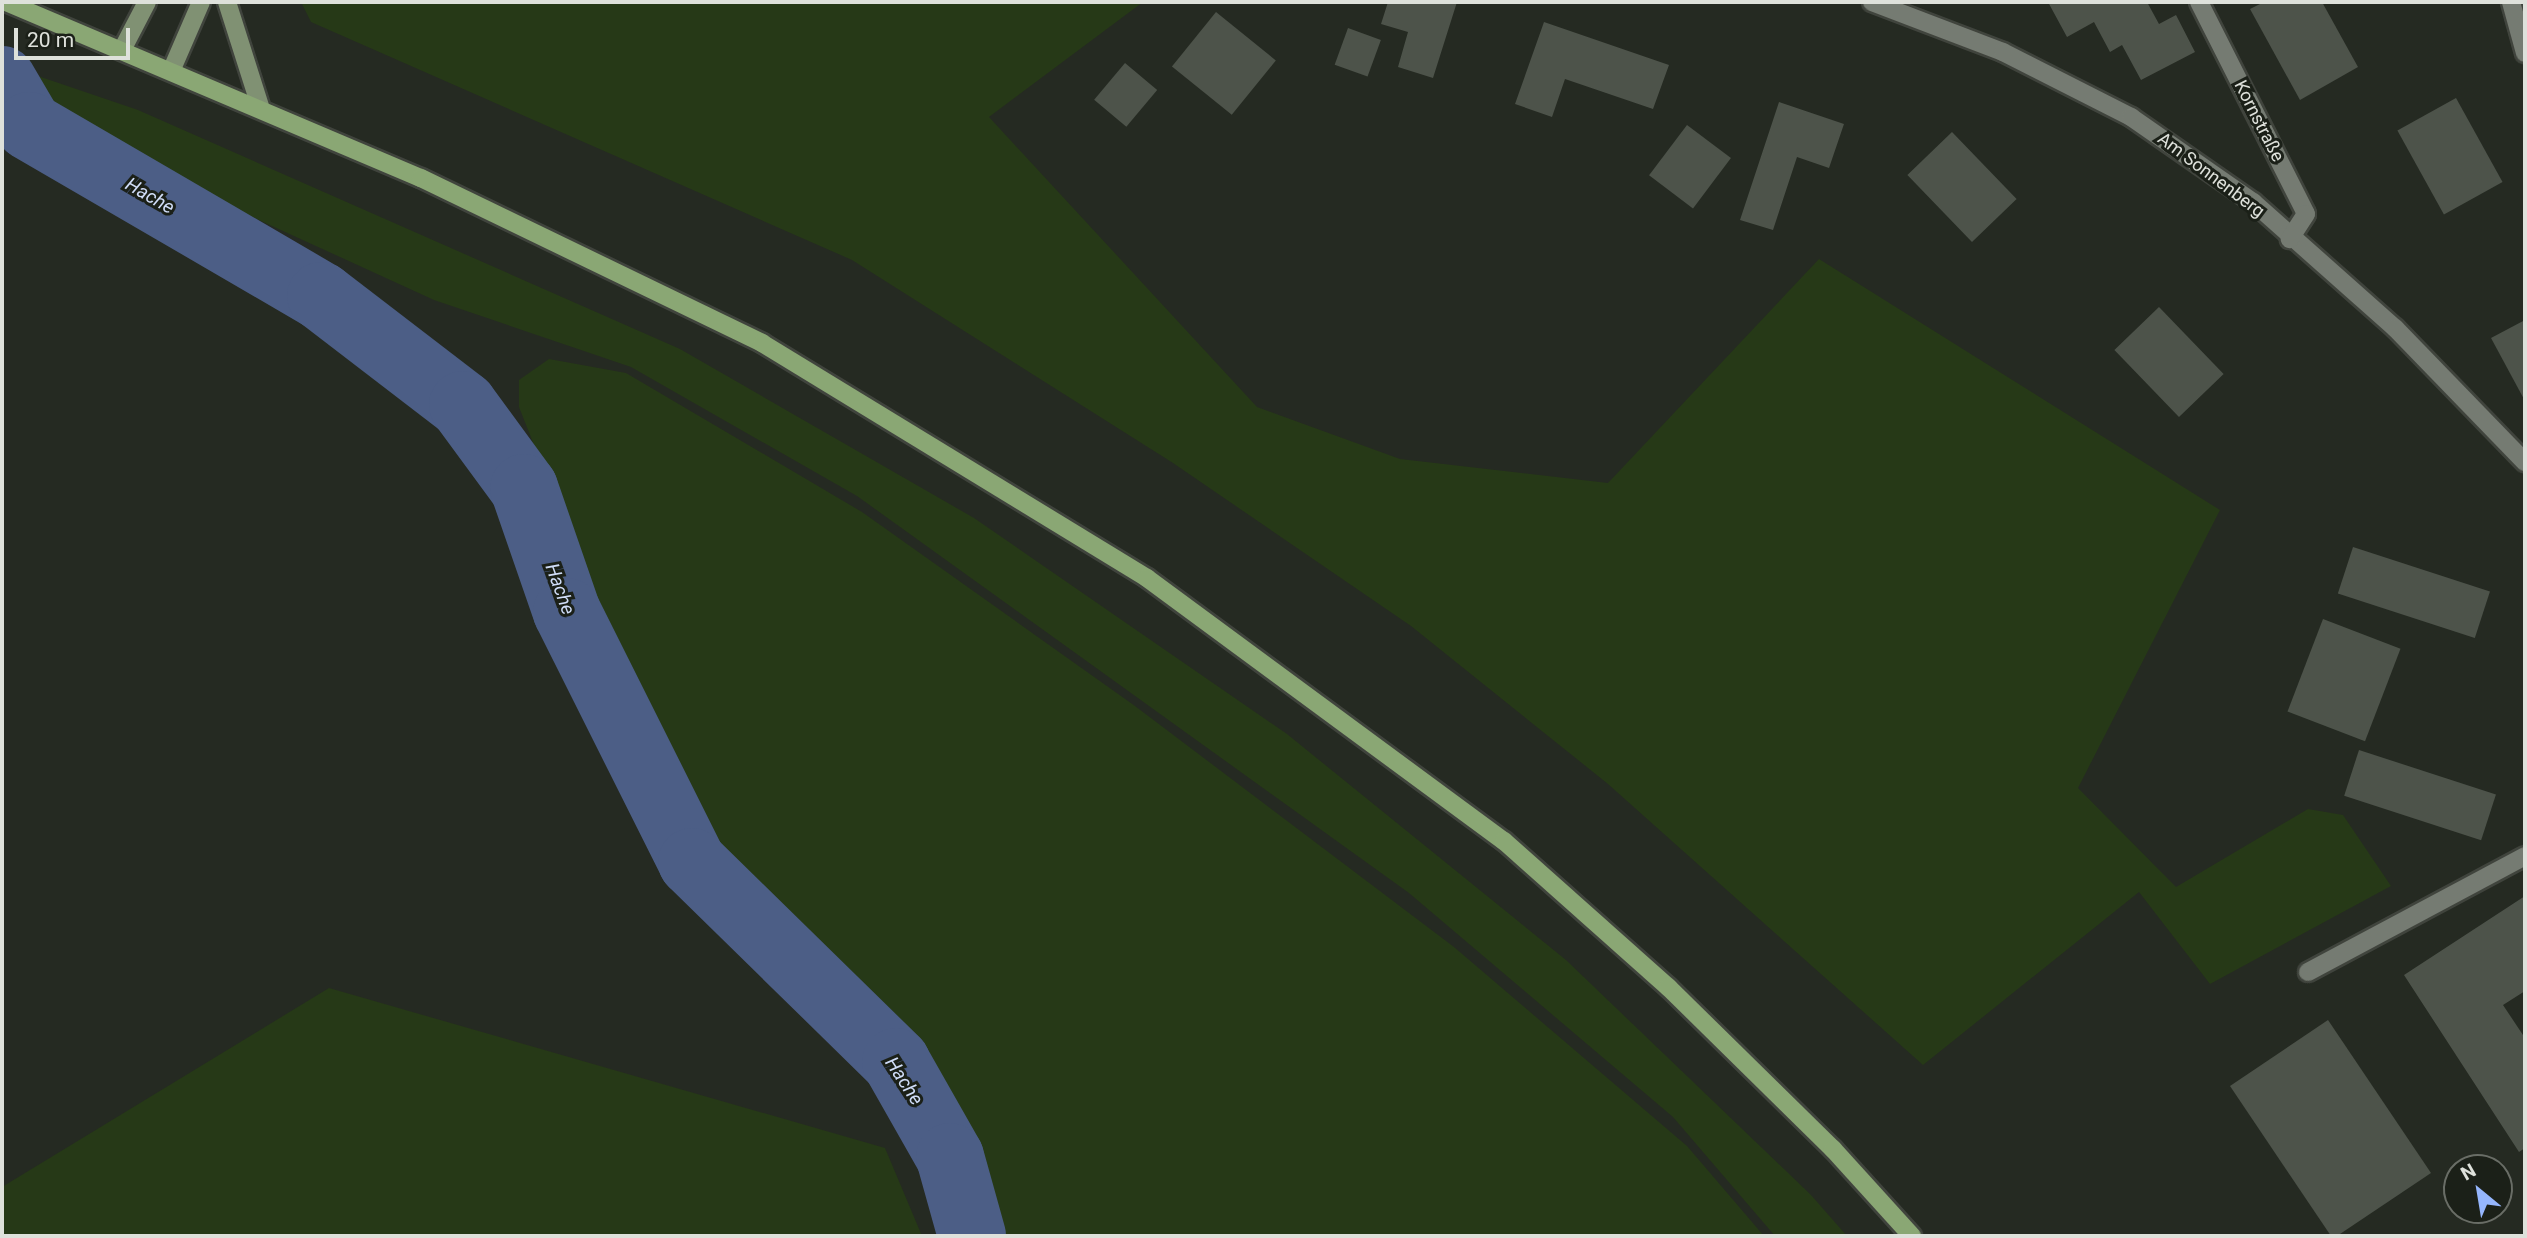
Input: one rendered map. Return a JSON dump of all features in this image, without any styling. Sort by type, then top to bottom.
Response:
[{"type":"main road","points":[[7,2],[260,106],[762,342],[1147,578],[1504,841],[1678,997],[1833,1149],[1912,1236]]},
{"type":"main road","points":[[122,50],[147,2]]},
{"type":"main road","points":[[172,69],[201,2]]},
{"type":"main road","points":[[227,2],[260,106]]},
{"type":"street","name":"Am Sonnenberg","points":[[1872,2],[2003,52],[2131,117],[2253,202],[2290,239],[2395,328],[2525,462]]},
{"type":"street","name":"Kornstraße","points":[[2199,2],[2306,214],[2290,239]]},
{"type":"street","points":[[2511,2],[2525,53]]},
{"type":"street","points":[[2308,972],[2525,856]]},
{"type":"green space","points":[[301,2],[1143,2],[989,117],[1257,407],[1400,459],[1608,483],[1819,259],[2220,510],[2078,788],[2176,887],[2308,809],[2343,815],[2391,886],[2210,984],[2139,892],[1923,1065],[1608,784],[1411,626],[1173,463],[852,260],[311,22]]},
{"type":"green space","points":[[38,76],[138,110],[680,349],[974,518],[1287,734],[1566,960],[1811,1195],[1847,1236],[1775,1236],[1673,1117],[1409,893],[857,496],[631,367],[434,300],[80,138],[37,111],[25,83]]},
{"type":"green space","points":[[549,359],[626,373],[862,512],[1135,706],[1454,947],[1687,1146],[1764,1236],[998,1236],[979,1158],[876,1000],[721,846],[594,597],[519,407],[519,380]]},
{"type":"green space","points":[[329,988],[885,1148],[922,1236],[2,1236],[2,1187]]},
{"type":"building","points":[[1388,2],[1457,2],[1433,78],[1398,67],[1408,32],[1381,24]]},
{"type":"building","points":[[2048,2],[2147,2],[2159,24],[2176,15],[2195,52],[2141,80],[2122,45],[2110,52],[2094,22],[2067,37]]},
{"type":"building","points":[[2264,2],[2322,2],[2358,67],[2300,100],[2250,9]]},
{"type":"building","points":[[1216,12],[1276,60],[1232,115],[1172,66]]},
{"type":"building","points":[[1544,22],[1669,65],[1653,109],[1565,79],[1552,117],[1515,104]]},
{"type":"building","points":[[1348,28],[1381,40],[1368,77],[1335,65]]},
{"type":"building","points":[[1125,63],[1157,90],[1126,127],[1094,100]]},
{"type":"building","points":[[2456,98],[2503,182],[2444,214],[2397,130]]},
{"type":"building","points":[[1779,102],[1844,124],[1829,168],[1797,157],[1773,230],[1740,220]]},
{"type":"building","points":[[1687,125],[1731,158],[1693,208],[1649,175]]},
{"type":"building","points":[[1952,132],[2017,199],[1972,242],[1907,175]]},
{"type":"building","points":[[2159,307],[2224,374],[2179,417],[2114,350]]},
{"type":"building","points":[[2525,320],[2525,401],[2491,338]]},
{"type":"building","points":[[2353,547],[2490,591],[2475,638],[2338,594]]},
{"type":"building","points":[[2323,619],[2400,649],[2365,741],[2288,711]]},
{"type":"building","points":[[2359,750],[2496,794],[2481,840],[2344,796]]},
{"type":"building","points":[[2525,896],[2525,991],[2503,1005],[2525,1038],[2525,1148],[2519,1152],[2404,975]]},
{"type":"building","points":[[2328,1020],[2431,1173],[2337,1236],[2331,1236],[2230,1086]]},
{"type":"waterway","name":"Hache","points":[[2,80],[29,126],[321,296],[463,405],[524,488],[567,612],[692,862],[896,1062],[950,1157],[972,1236]]}]
